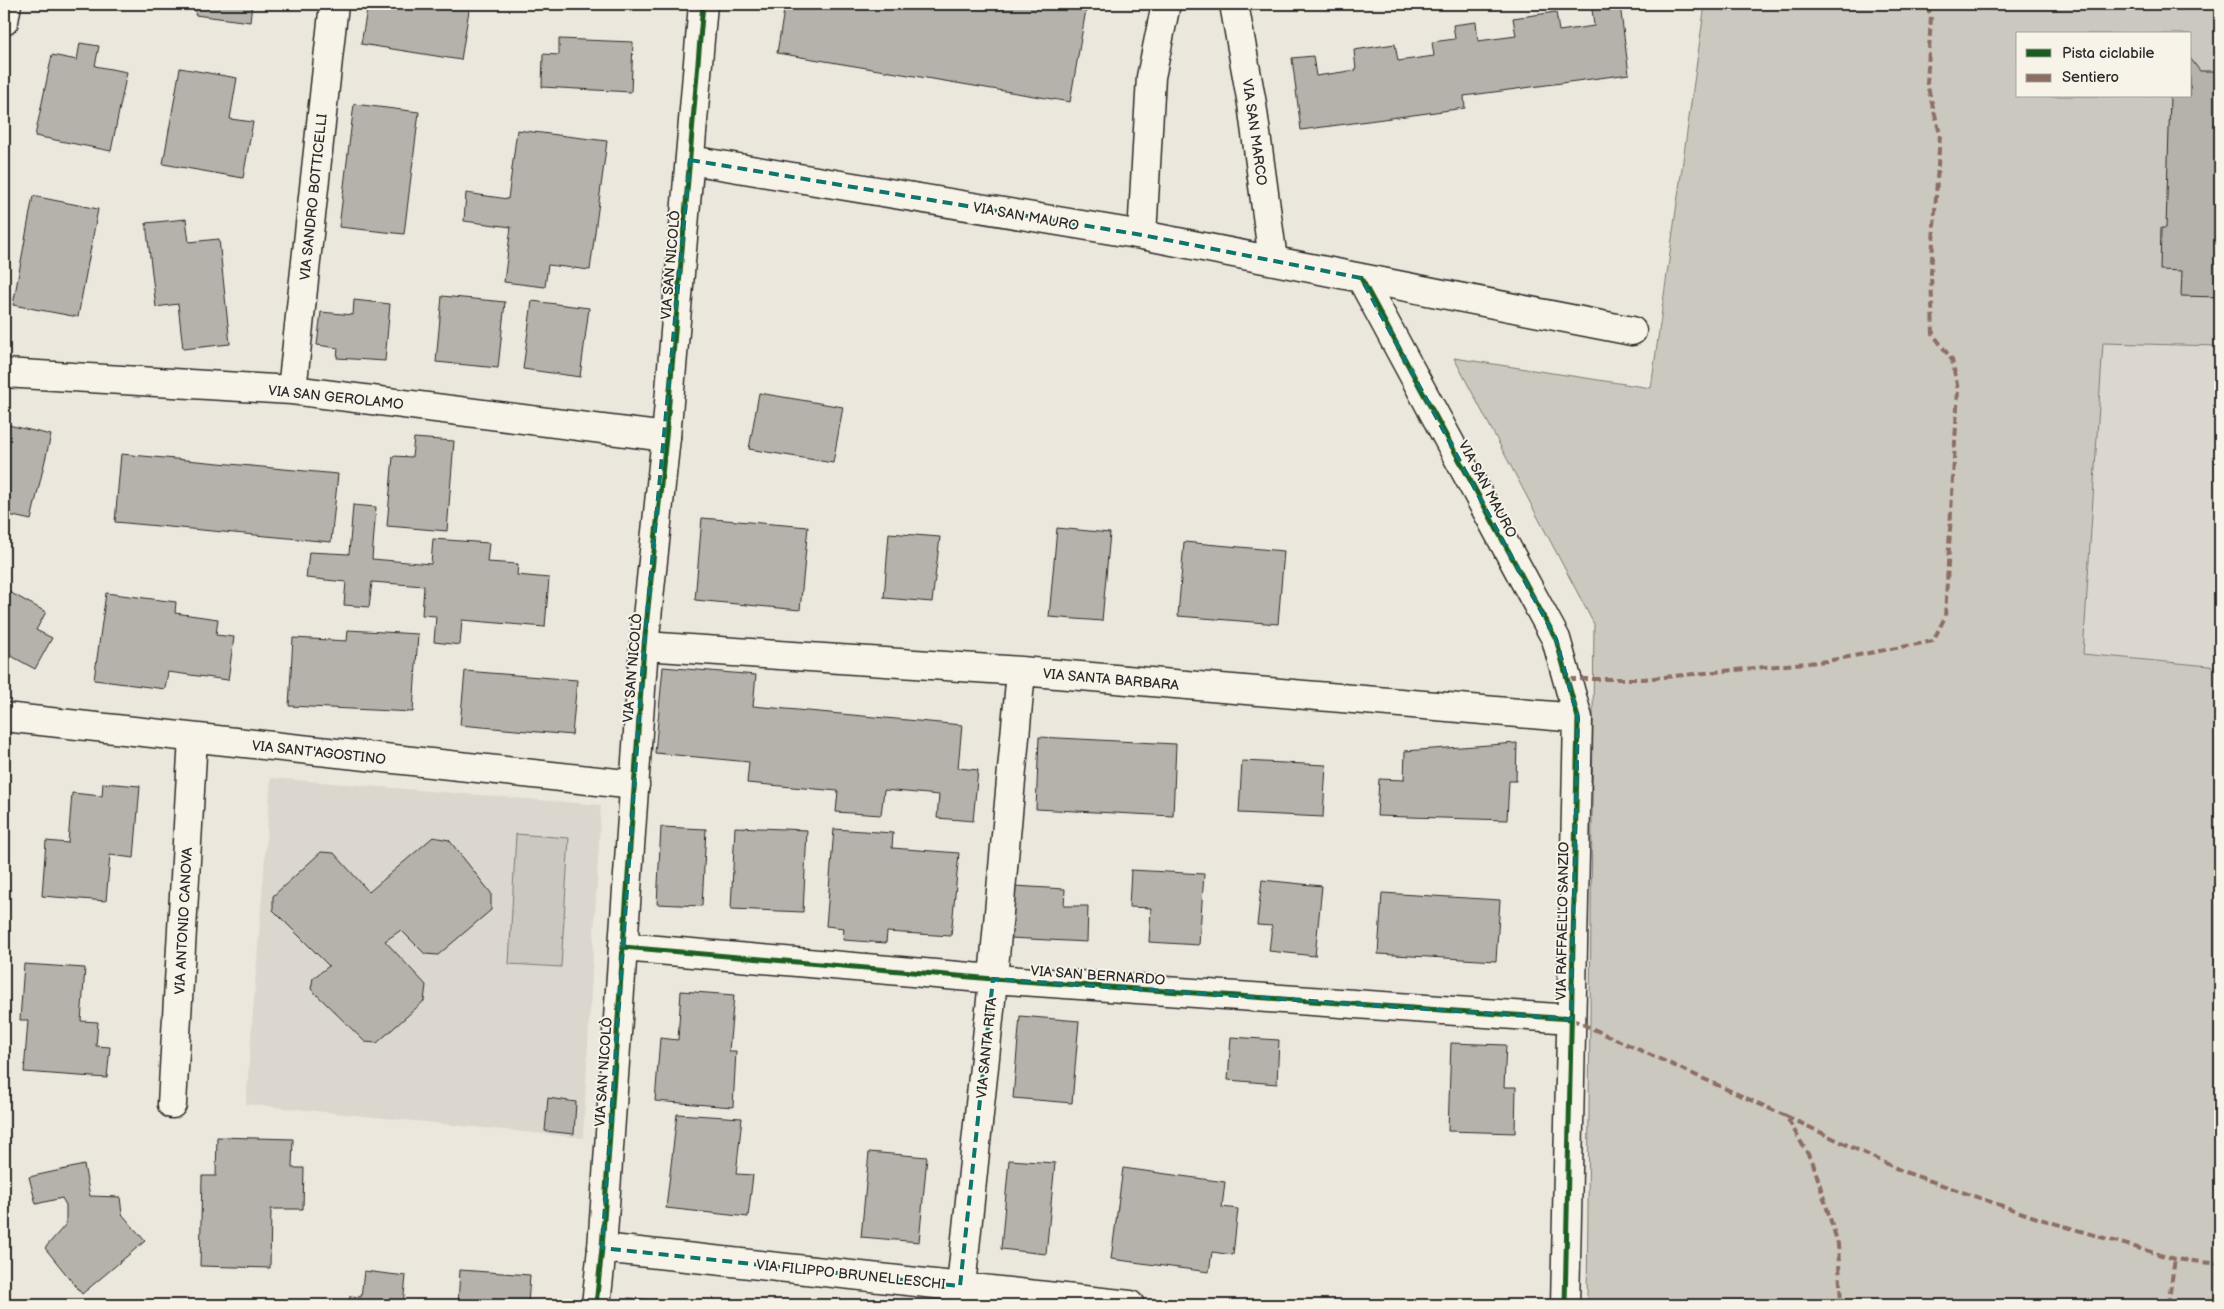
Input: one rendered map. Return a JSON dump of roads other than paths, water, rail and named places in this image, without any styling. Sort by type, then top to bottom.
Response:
[{"type":"street","points":[[4,21],[7,4]]},
{"type":"street","name":"VIA SANDRO BOTTICELLI","points":[[292,390],[334,4]]},
{"type":"street","name":"VIA SAN NICOLÒ","points":[[596,1305],[602,1248],[644,646],[666,437],[703,4]]},
{"type":"street","points":[[1142,235],[1151,77],[1166,4]]},
{"type":"street","name":"VIA SAN MARCO","points":[[1234,4],[1252,104],[1273,260]]},
{"type":"street","name":"VIA SAN MAURO","points":[[690,160],[1142,235],[1632,331]]},
{"type":"street","name":"VIA SAN MAURO","points":[[1361,278],[1556,639],[1578,718]]},
{"type":"street","name":"VIA SAN GEROLAMO","points":[[4,373],[292,390],[666,437]]},
{"type":"street","name":"VIA SANTA BARBARA","points":[[644,646],[1021,671],[1578,718]]},
{"type":"street","name":"VIA SANTA RITA","points":[[959,1296],[993,979],[1021,671]]},
{"type":"street","name":"VIA SANT'AGOSTINO","points":[[4,718],[635,785]]},
{"type":"street","name":"VIA RAFFAELLO SANZIO","points":[[1565,1305],[1578,718]]},
{"type":"street","name":"VIA ANTONIO CANOVA","points":[[172,1104],[193,738]]},
{"type":"street","name":"VIA SAN BERNARDO","points":[[623,947],[993,979],[1572,1019]]},
{"type":"street","name":"VIA FILIPPO BRUNELLESCHI","points":[[602,1248],[959,1296],[1130,1305]]}]
